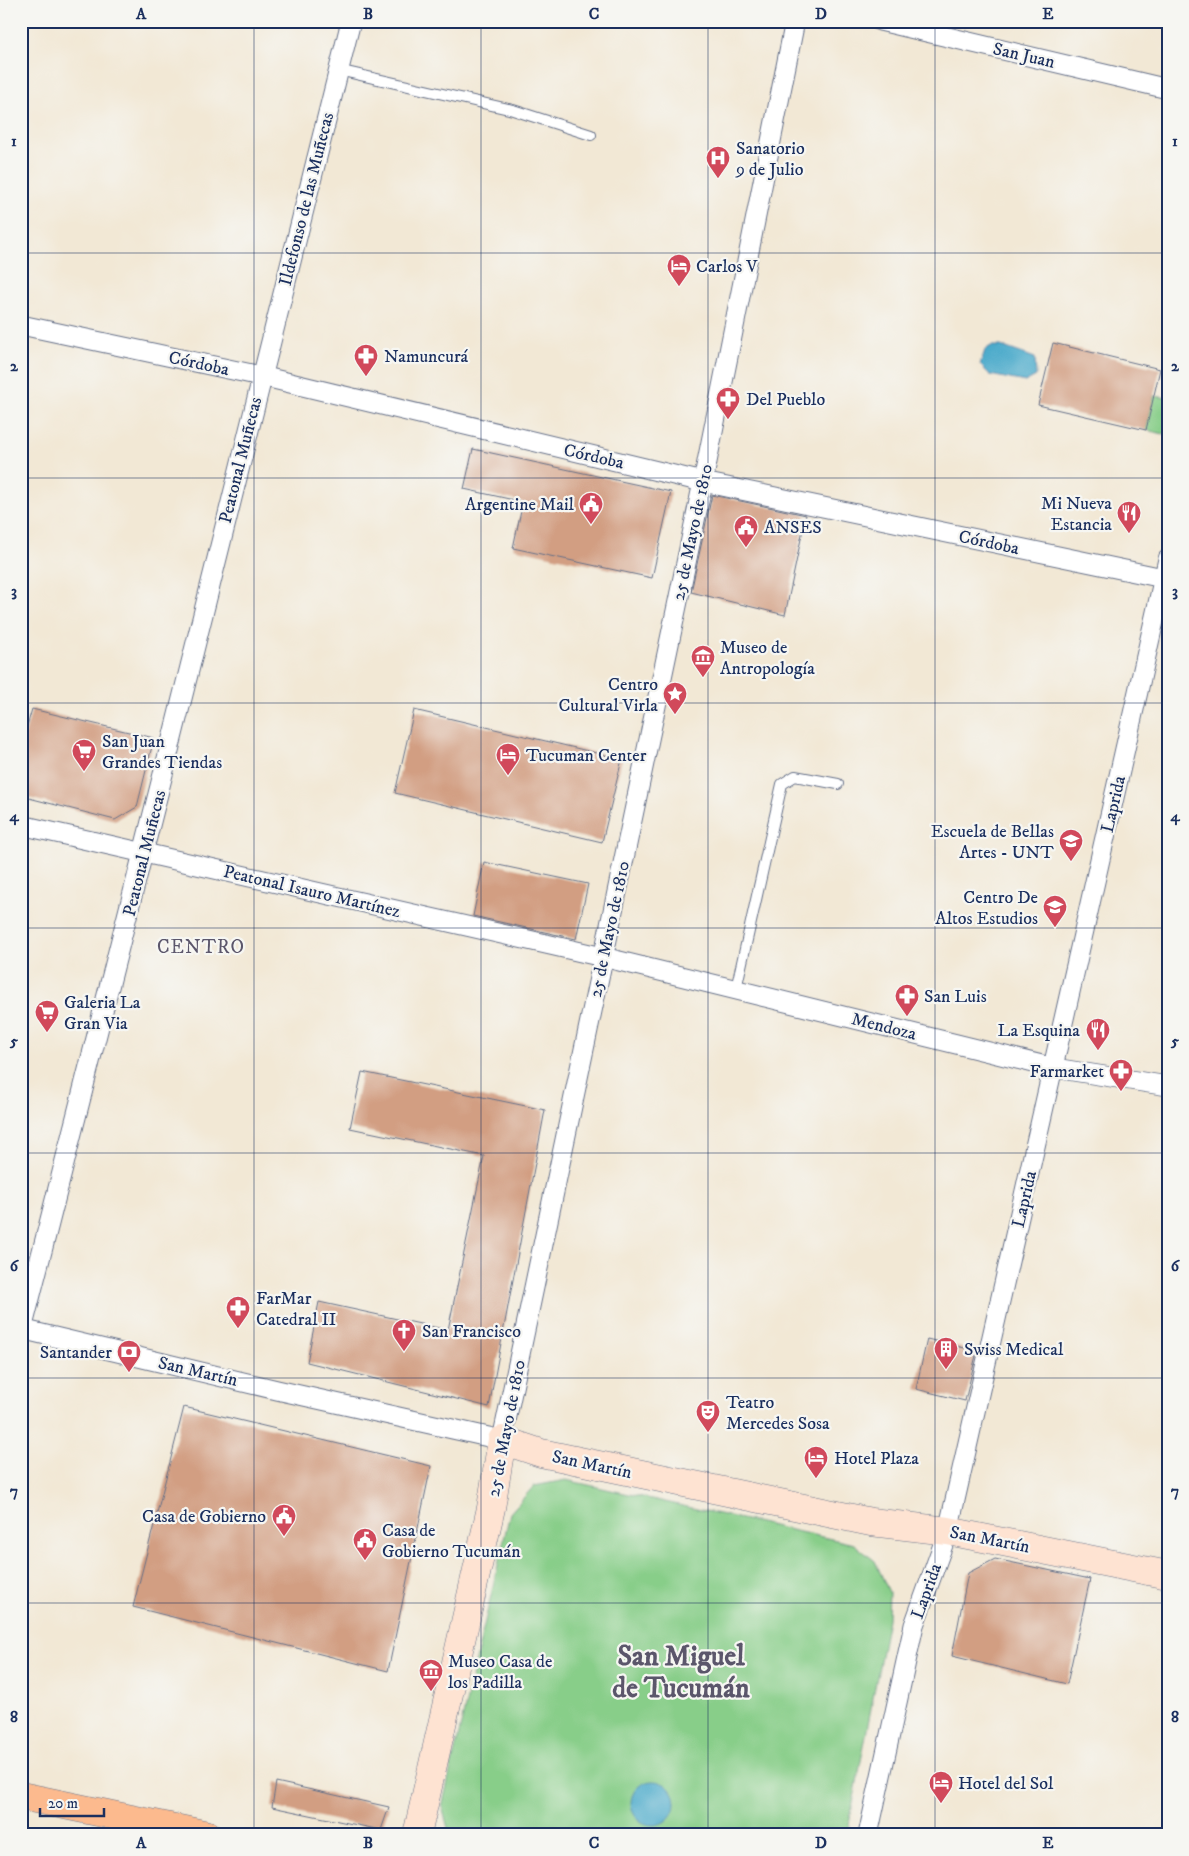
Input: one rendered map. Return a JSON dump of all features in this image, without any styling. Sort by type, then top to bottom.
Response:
[{"type":"main road","name":"San Martín","points":[[502,1440],[541,1453],[871,1522],[948,1531],[1168,1575]]},
{"type":"main road","name":"25 de Mayo de 1810","points":[[417,1835],[491,1508],[502,1440]]},
{"type":"main road","points":[[21,1796],[122,1826],[208,1835]]},
{"type":"street","name":"Ildefonso de las Muñecas","points":[[261,376],[351,21]]},
{"type":"street","name":"25 de Mayo de 1810","points":[[502,1440],[703,482],[795,21]]},
{"type":"street","name":"San Juan","points":[[880,21],[1168,89]]},
{"type":"street","name":"Córdoba","points":[[21,325],[261,376],[703,482],[1166,578]]},
{"type":"street","name":"Peatonal Muñecas","points":[[22,1331],[145,853],[261,376]]},
{"type":"street","name":"Laprida","points":[[868,1835],[914,1625],[948,1531],[1166,578],[1168,559]]},
{"type":"street","name":"Peatonal Isauro Martínez","points":[[21,824],[603,957]]},
{"type":"street","name":"Mendoza","points":[[603,957],[1054,1068],[1168,1086]]},
{"type":"street","name":"San Martín","points":[[22,1331],[502,1440]]},
{"type":"lane","points":[[338,70],[513,110],[591,134]]},
{"type":"lane","points":[[736,990],[782,784],[796,776],[838,784]]},
{"type":"green space","points":[[1154,396],[1168,398],[1168,435],[1146,430]]},
{"type":"green space","points":[[566,1480],[854,1544],[875,1561],[889,1592],[888,1619],[847,1835],[450,1835],[442,1807],[510,1513],[534,1486]]},
{"type":"water","points":[[991,346],[1001,346],[1035,358],[1036,376],[1025,382],[990,375],[980,365],[985,350]]},
{"type":"water","points":[[653,1781],[665,1785],[671,1791],[675,1803],[671,1815],[665,1821],[653,1825],[641,1821],[635,1815],[631,1803],[635,1791],[641,1785]]},
{"type":"building","points":[[1053,343],[1160,369],[1146,430],[1038,405]]},
{"type":"building","name":"Argentine Mail","points":[[473,449],[671,492],[652,578],[513,548],[523,502],[464,489]]},
{"type":"building","name":"ANSES","points":[[712,495],[806,515],[785,615],[691,592]]},
{"type":"building","name":"San Juan Grandes Tiendas","points":[[32,709],[154,738],[137,807],[115,820],[21,796],[21,747]]},
{"type":"building","name":"Tucuman Center","points":[[414,710],[622,759],[602,842],[395,793]]},
{"type":"building","points":[[484,862],[588,884],[576,939],[473,916]]},
{"type":"building","points":[[362,1072],[545,1110],[489,1407],[307,1362],[319,1302],[448,1330],[484,1156],[350,1128]]},
{"type":"building","name":"Swiss Medical","points":[[927,1339],[977,1351],[965,1401],[916,1389]]},
{"type":"building","name":"Casa de Gobierno","points":[[184,1407],[431,1466],[388,1671],[133,1607]]},
{"type":"building","points":[[995,1559],[1090,1579],[1067,1684],[952,1656],[968,1573]]},
{"type":"building","points":[[276,1782],[389,1807],[381,1830],[272,1807]]},
{"type":"place","name":"Sanatorio 9 de Julio","points":[[718,179]]},
{"type":"place","name":"Carlos V","points":[[679,287]]},
{"type":"place","name":"Namuncurá","points":[[366,377]]},
{"type":"place","name":"Del Pueblo","points":[[728,420]]},
{"type":"place","name":"Argentine Mail","points":[[591,525]]},
{"type":"place","name":"Mi Nueva Estancia","points":[[1129,534]]},
{"type":"place","name":"ANSES","points":[[746,548]]},
{"type":"place","name":"Museo de Antropología","points":[[703,678]]},
{"type":"place","name":"Centro Cultural Virla","points":[[675,715]]},
{"type":"place","name":"San Juan Grandes Tiendas","points":[[84,772]]},
{"type":"place","name":"Tucuman Center","points":[[508,776]]},
{"type":"place","name":"Escuela de Bellas Artes - UNT","points":[[1071,862]]},
{"type":"place","name":"Centro De Altos Estudios","points":[[1055,928]]},
{"type":"place","name":"San Luis","points":[[907,1017]]},
{"type":"place","name":"Galeria La Gran Via","points":[[47,1033]]},
{"type":"place","name":"La Esquina","points":[[1098,1051]]},
{"type":"place","name":"Farmarket","points":[[1121,1092]]},
{"type":"place","name":"FarMar Catedral II","points":[[238,1329]]},
{"type":"place","name":"San Francisco","points":[[404,1352]]},
{"type":"place","name":"Swiss Medical","points":[[946,1370]]},
{"type":"place","name":"Santander","points":[[129,1373]]},
{"type":"place","name":"Teatro Mercedes Sosa","points":[[708,1433]]},
{"type":"place","name":"Hotel Plaza","points":[[816,1479]]},
{"type":"place","name":"Casa de Gobierno","points":[[284,1537]]},
{"type":"place","name":"Casa de Gobierno Tucumán","points":[[365,1561]]},
{"type":"place","name":"Museo Casa de los Padilla","points":[[431,1692]]},
{"type":"place","name":"Hotel del Sol","points":[[941,1804]]},
{"type":"district","name":"CENTRO","points":[[201,946]]},
{"type":"district","name":"San Miguel de Tucumán","points":[[681,1671]]}]
